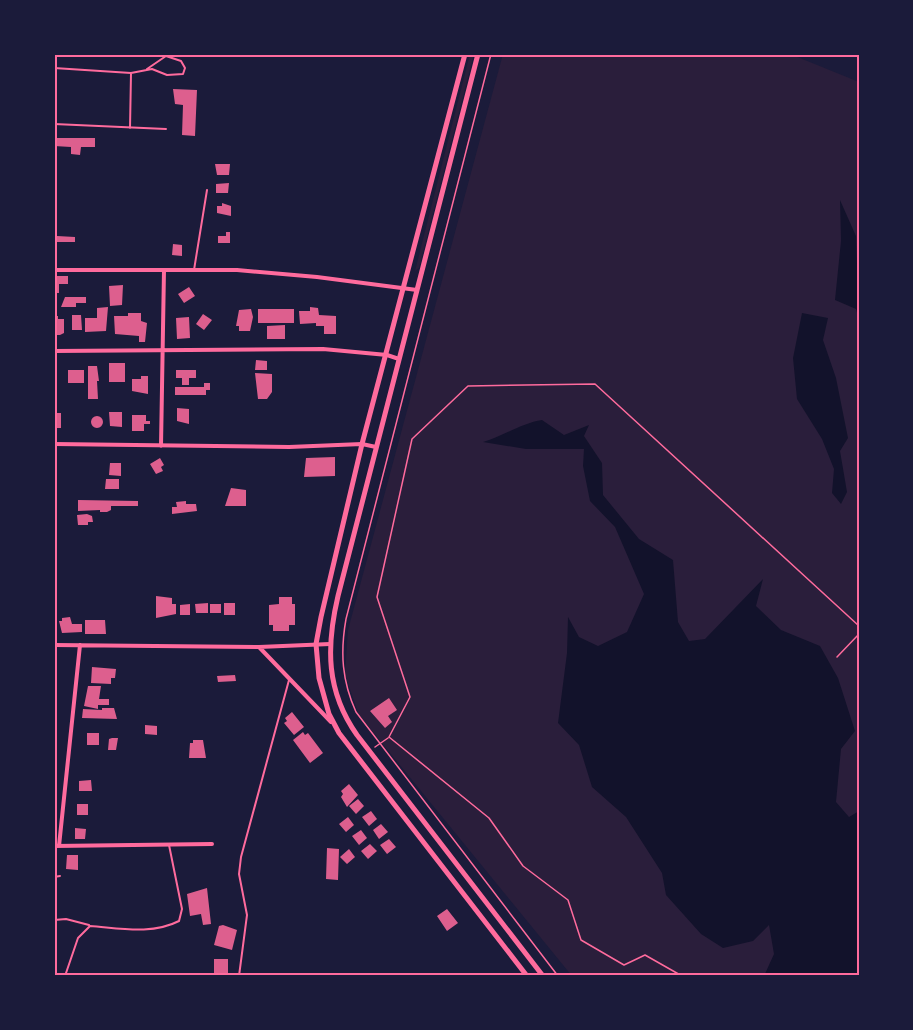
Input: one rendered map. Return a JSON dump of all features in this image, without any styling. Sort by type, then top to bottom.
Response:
[{"type":"street","points":[[335,725],[321,690],[316,644],[362,444],[465,54]]},
{"type":"street","points":[[478,54],[335,608],[330,644],[330,675],[337,699],[348,723],[543,976]]},
{"type":"street","points":[[54,270],[237,270],[317,277],[417,290]]},
{"type":"street","points":[[161,446],[164,270]]},
{"type":"street","points":[[54,351],[162,352],[322,349],[387,355],[399,359]]},
{"type":"street","points":[[54,444],[289,447],[362,444],[376,447]]},
{"type":"street","points":[[54,645],[259,647],[330,644]]},
{"type":"street","points":[[80,645],[56,846],[212,844]]},
{"type":"street","points":[[259,647],[335,725],[527,976]]},
{"type":"lane","points":[[54,68],[131,73],[147,69],[166,56],[181,61],[185,68],[183,74],[177,75],[147,69]]},
{"type":"lane","points":[[130,128],[131,73]]},
{"type":"lane","points":[[54,124],[166,129]]},
{"type":"lane","points":[[194,270],[207,190]]},
{"type":"lane","points":[[239,976],[247,915],[239,874],[241,857],[289,680]]},
{"type":"lane","points":[[54,920],[66,919],[90,926],[136,929],[166,927],[179,921],[182,909],[169,845]]},
{"type":"lane","points":[[54,877],[60,876]]},
{"type":"lane","points":[[65,976],[78,938],[90,926]]},
{"type":"path","points":[[491,54],[341,646],[345,682],[357,712],[379,744],[558,976]]},
{"type":"path","points":[[368,750],[389,737],[410,697],[377,597],[412,439],[468,386],[596,384],[859,626]]},
{"type":"path","points":[[837,657],[859,634]]},
{"type":"path","points":[[389,737],[489,818],[522,866],[568,900],[581,940],[624,965],[645,955],[682,976]]},
{"type":"shaded area","points":[[470,54],[474,54],[419,268],[415,271]]},
{"type":"shaded area","points":[[503,54],[790,54],[859,82],[859,976],[572,976],[359,715],[345,675],[348,630]]},
{"type":"shaded area","points":[[840,200],[856,236],[859,320],[856,309],[835,300],[841,241]]},
{"type":"shaded area","points":[[802,313],[828,318],[823,340],[836,378],[848,438],[840,451],[847,492],[841,504],[832,493],[834,469],[822,439],[797,399],[793,358]]},
{"type":"shaded area","points":[[542,420],[564,435],[589,425],[584,436],[602,463],[603,495],[639,539],[673,560],[678,622],[689,641],[705,639],[763,579],[756,606],[781,630],[820,646],[838,678],[855,731],[841,749],[836,802],[849,817],[859,811],[859,976],[764,976],[774,954],[769,925],[753,941],[723,948],[701,934],[666,895],[662,873],[626,817],[592,787],[579,745],[558,723],[567,653],[568,617],[579,637],[598,646],[627,632],[644,594],[615,527],[590,501],[583,466],[584,449],[526,449],[483,442]]},
{"type":"building","points":[[173,89],[197,90],[195,136],[182,135],[183,105],[175,104]]},
{"type":"building","points":[[54,138],[95,138],[95,147],[81,147],[80,155],[71,154],[71,147],[54,146]]},
{"type":"building","points":[[215,164],[230,164],[229,175],[217,175]]},
{"type":"building","points":[[229,183],[228,193],[216,193],[216,184]]},
{"type":"building","points":[[222,203],[231,206],[231,216],[217,213],[217,206],[222,206]]},
{"type":"building","points":[[226,232],[230,232],[230,243],[218,243],[218,236],[226,236]]},
{"type":"building","points":[[57,236],[75,237],[75,242],[57,242]]},
{"type":"building","points":[[173,244],[182,245],[182,256],[172,255]]},
{"type":"building","points":[[56,276],[68,276],[68,284],[59,284],[59,293],[54,293]]},
{"type":"building","points":[[123,285],[122,305],[110,306],[109,286]]},
{"type":"building","points":[[189,287],[195,296],[184,303],[178,294]]},
{"type":"building","points":[[65,297],[86,297],[86,303],[76,303],[76,307],[61,307]]},
{"type":"building","points":[[108,307],[106,331],[85,332],[85,318],[97,318],[97,308]]},
{"type":"building","points":[[310,307],[318,308],[319,315],[336,316],[336,334],[324,334],[324,326],[316,326],[316,323],[300,324],[299,311],[310,311]]},
{"type":"building","points":[[251,309],[253,317],[250,331],[239,331],[239,326],[236,326],[239,310]]},
{"type":"building","points":[[258,309],[294,309],[294,323],[258,323]]},
{"type":"building","points":[[128,313],[141,313],[141,321],[147,323],[145,342],[139,342],[139,336],[115,334],[114,316],[128,316]]},
{"type":"building","points":[[203,314],[212,320],[204,330],[196,324]]},
{"type":"building","points":[[72,315],[81,315],[82,330],[72,330]]},
{"type":"building","points":[[54,316],[64,319],[64,333],[60,335],[54,335]]},
{"type":"building","points":[[189,317],[190,338],[177,339],[176,318]]},
{"type":"building","points":[[285,325],[285,339],[267,339],[267,326]]},
{"type":"building","points":[[256,360],[267,361],[267,370],[255,370]]},
{"type":"building","points":[[109,363],[125,363],[125,382],[109,382]]},
{"type":"building","points":[[88,366],[97,366],[98,399],[88,399]]},
{"type":"building","points":[[68,370],[84,370],[84,383],[68,383]]},
{"type":"building","points":[[176,370],[196,370],[196,378],[189,378],[189,385],[182,385],[182,378],[176,378]]},
{"type":"building","points":[[255,373],[272,374],[272,392],[267,399],[258,399]]},
{"type":"building","points":[[141,376],[148,376],[148,394],[132,391],[132,379],[141,379]]},
{"type":"building","points":[[204,383],[210,383],[210,390],[206,390],[206,395],[175,395],[175,387],[204,387]]},
{"type":"building","points":[[177,408],[189,409],[189,424],[177,421]]},
{"type":"building","points":[[109,412],[122,412],[122,427],[110,426]]},
{"type":"building","points":[[54,413],[61,413],[61,428],[54,428]]},
{"type":"building","points":[[132,415],[146,415],[146,421],[150,421],[150,424],[144,424],[144,431],[132,431]]},
{"type":"building","points":[[99,416],[103,422],[99,428],[95,428],[91,420]]},
{"type":"building","points":[[335,457],[335,476],[304,477],[306,458]]},
{"type":"building","points":[[160,458],[164,465],[161,467],[163,471],[156,474],[150,464]]},
{"type":"building","points":[[110,463],[121,463],[121,476],[109,475]]},
{"type":"building","points":[[106,479],[119,479],[119,489],[105,489]]},
{"type":"building","points":[[231,488],[246,490],[246,506],[225,506]]},
{"type":"building","points":[[78,500],[138,501],[138,506],[111,506],[111,510],[107,512],[78,511]]},
{"type":"building","points":[[186,501],[186,504],[196,504],[197,511],[172,514],[172,507],[177,507],[176,502]]},
{"type":"building","points":[[77,515],[92,516],[93,522],[88,522],[88,525],[78,525]]},
{"type":"building","points":[[156,596],[172,598],[172,604],[176,604],[176,614],[156,618]]},
{"type":"building","points":[[279,597],[292,597],[292,604],[295,604],[295,625],[289,625],[289,631],[273,631],[273,625],[269,625],[269,605],[279,604]]},
{"type":"building","points":[[208,603],[208,613],[196,613],[195,604]]},
{"type":"building","points":[[224,603],[235,603],[235,615],[224,615]]},
{"type":"building","points":[[190,604],[190,615],[180,615],[180,605]]},
{"type":"building","points":[[210,604],[221,604],[221,613],[210,613]]},
{"type":"building","points":[[70,617],[72,624],[82,624],[82,632],[62,633],[59,621]]},
{"type":"building","points":[[85,620],[105,620],[106,634],[85,634]]},
{"type":"building","points":[[92,667],[116,669],[115,678],[111,678],[111,684],[91,683]]},
{"type":"building","points":[[235,675],[236,681],[218,682],[217,676]]},
{"type":"building","points":[[88,686],[101,686],[99,699],[109,699],[109,705],[98,705],[98,709],[84,706]]},
{"type":"building","points":[[389,698],[397,710],[388,716],[392,722],[385,728],[370,711]]},
{"type":"building","points":[[102,708],[114,708],[117,719],[82,718],[83,709],[102,710]]},
{"type":"building","points":[[292,712],[304,727],[294,735],[284,723],[287,721],[285,718]]},
{"type":"building","points":[[145,725],[157,726],[157,735],[145,734]]},
{"type":"building","points":[[303,732],[305,735],[308,733],[323,753],[310,763],[293,740]]},
{"type":"building","points":[[87,733],[99,733],[99,745],[87,745]]},
{"type":"building","points":[[118,738],[116,750],[108,750],[109,739]]},
{"type":"building","points":[[193,740],[203,740],[206,758],[189,758],[190,743],[193,743]]},
{"type":"building","points":[[91,780],[92,791],[79,791],[79,781]]},
{"type":"building","points":[[349,784],[358,795],[347,807],[341,797],[343,794],[341,791]]},
{"type":"building","points":[[358,799],[364,806],[356,814],[349,806]]},
{"type":"building","points":[[77,804],[88,804],[88,815],[77,815]]},
{"type":"building","points":[[371,811],[377,819],[369,826],[362,817]]},
{"type":"building","points":[[348,817],[354,825],[346,832],[339,824]]},
{"type":"building","points":[[381,824],[388,832],[379,839],[373,830]]},
{"type":"building","points":[[75,828],[86,829],[85,839],[75,839]]},
{"type":"building","points":[[361,830],[367,838],[359,845],[352,836]]},
{"type":"building","points":[[389,839],[396,847],[387,854],[380,845]]},
{"type":"building","points":[[370,844],[377,851],[368,859],[361,851]]},
{"type":"building","points":[[327,848],[339,849],[338,880],[326,879]]},
{"type":"building","points":[[349,849],[355,857],[347,864],[340,857]]},
{"type":"building","points":[[67,855],[78,855],[78,870],[66,869]]},
{"type":"building","points":[[207,888],[211,924],[203,925],[201,914],[190,916],[187,894]]},
{"type":"building","points":[[447,909],[458,923],[447,931],[437,916]]},
{"type":"building","points":[[223,925],[237,930],[232,950],[214,945],[219,926]]},
{"type":"building","points":[[214,959],[228,959],[228,976],[214,976]]}]
